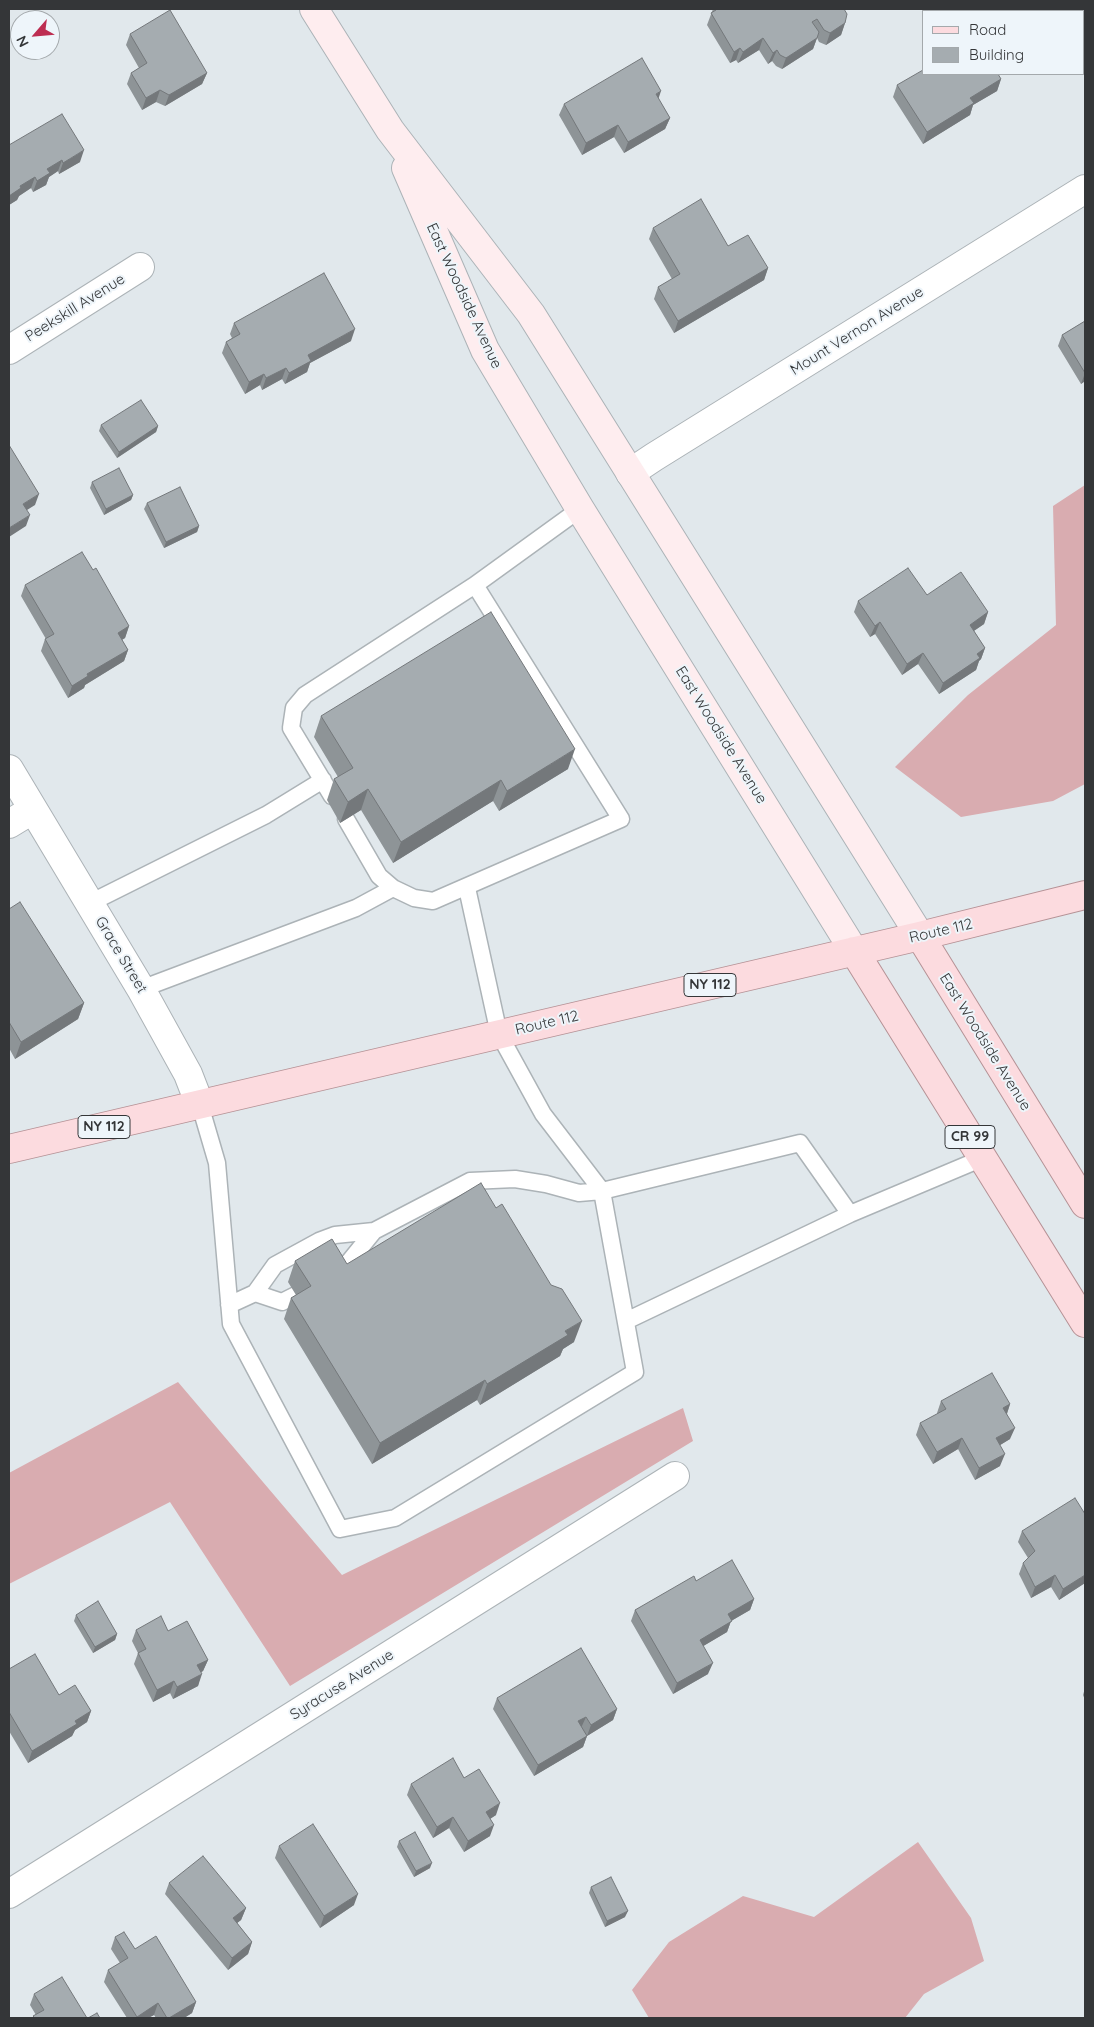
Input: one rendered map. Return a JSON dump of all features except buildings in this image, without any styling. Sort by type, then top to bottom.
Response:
[{"type":"main road","name":"East Woodside Avenue","points":[[314,9],[390,130],[531,314],[920,936],[1085,1204]]},
{"type":"main road","name":"East Woodside Avenue","points":[[390,130],[485,350],[580,509],[1085,1323]]},
{"type":"main road","name":"Route 112","points":[[9,1149],[1085,896]]},
{"type":"street","name":"Mount Vernon Avenue","points":[[630,473],[1085,190]]},
{"type":"street","name":"Peekskill Avenue","points":[[9,350],[140,267]]},
{"type":"street","name":"Grace Street","points":[[9,769],[141,989],[188,1074],[200,1105]]},
{"type":"street","points":[[9,824],[32,810]]},
{"type":"street","name":"Syracuse Avenue","points":[[9,1894],[675,1476]]},
{"type":"lane","points":[[332,796],[291,728],[294,708],[305,695],[475,585],[580,509]]},
{"type":"lane","points":[[346,819],[379,876],[393,888],[414,898],[433,901],[467,888],[621,819],[475,585]]},
{"type":"lane","points":[[90,903],[266,815],[322,780]]},
{"type":"lane","points":[[141,989],[356,908],[393,888]]},
{"type":"lane","points":[[200,1105],[217,1163],[231,1324],[340,1530],[395,1518],[635,1372],[602,1191],[543,1114],[499,1034],[467,888]]},
{"type":"lane","points":[[229,1305],[255,1294],[275,1265],[319,1241],[335,1236],[374,1231],[470,1181],[516,1179],[546,1184],[579,1193],[602,1191],[800,1143],[850,1214]]},
{"type":"lane","points":[[626,1321],[850,1214],[983,1158]]},
{"type":"lane","points":[[332,1272],[348,1263],[374,1231]]},
{"type":"lane","points":[[255,1294],[282,1302],[296,1295]]},
{"type":"shaded area","points":[[1085,485],[1085,784],[1053,801],[961,817],[895,767],[968,695],[1056,625],[1053,506]]},
{"type":"shaded area","points":[[178,1382],[342,1575],[683,1408],[693,1441],[290,1686],[170,1502],[9,1584],[9,1473]]},
{"type":"shaded area","points":[[918,1842],[971,1918],[984,1961],[924,1994],[905,2018],[649,2018],[632,1990],[669,1942],[743,1896],[814,1917]]}]
